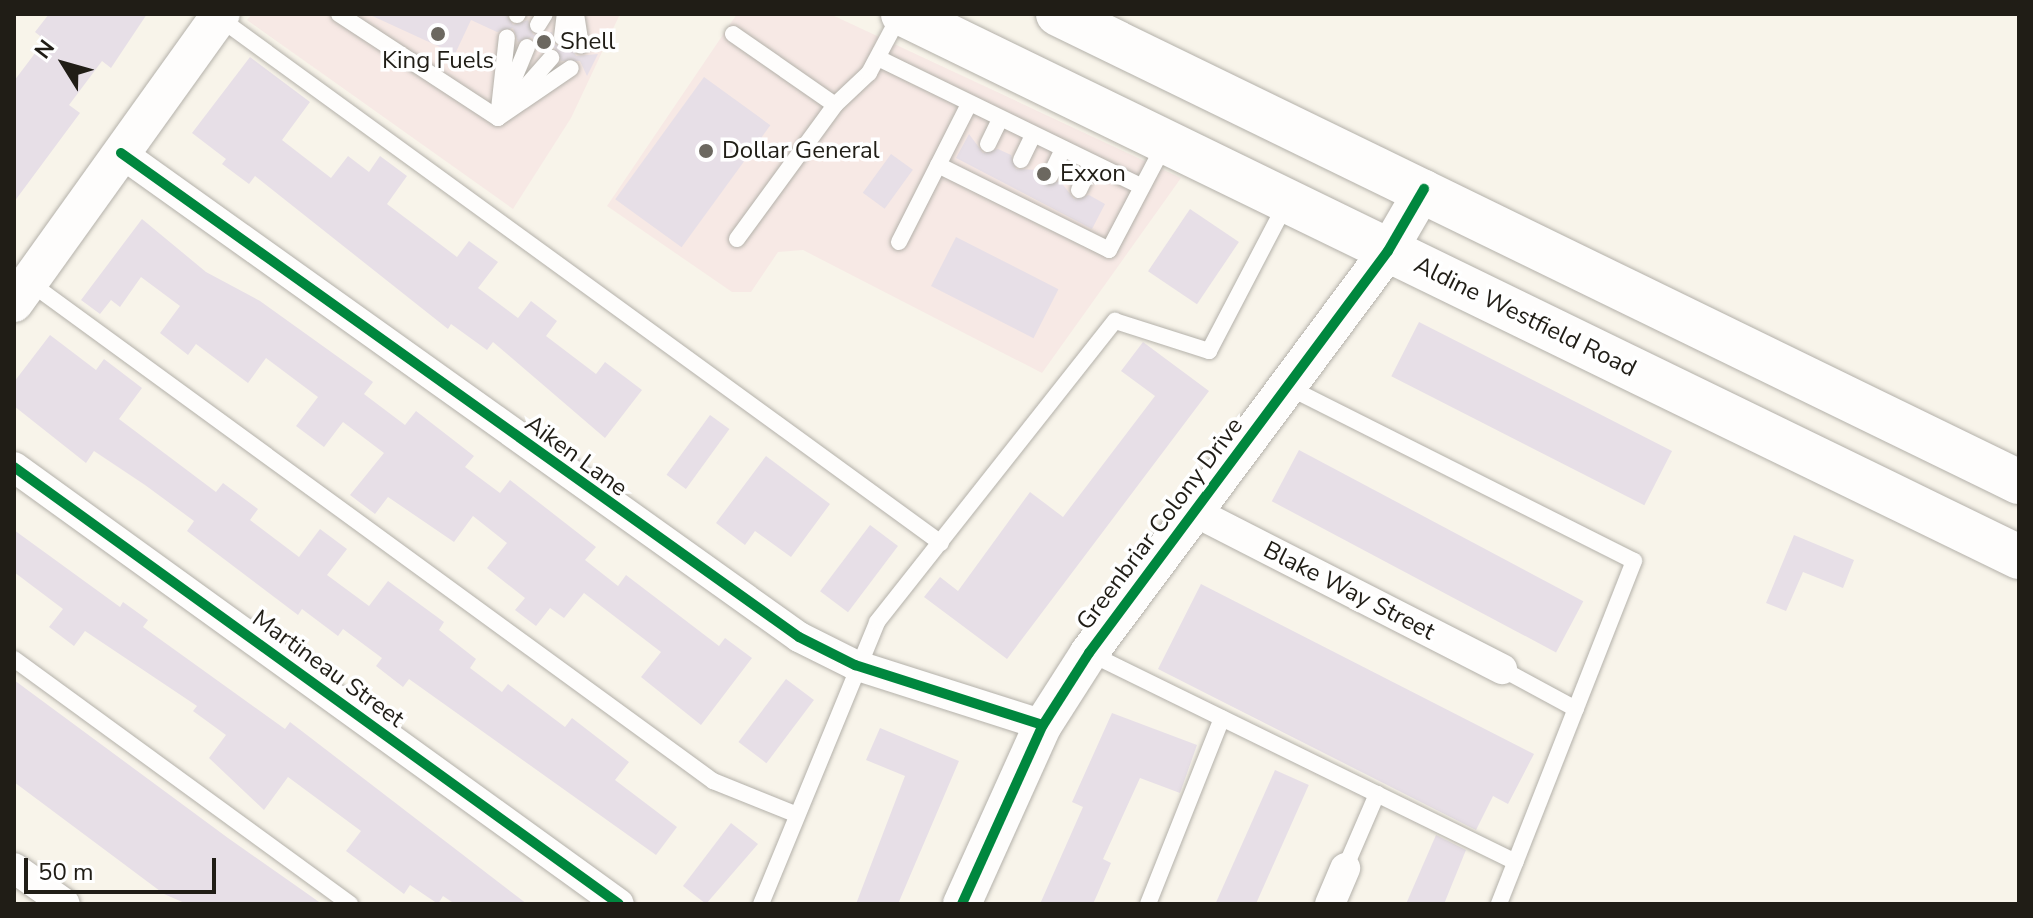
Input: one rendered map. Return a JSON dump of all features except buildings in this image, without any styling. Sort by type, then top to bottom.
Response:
[{"type":"main road","name":"Aldine Westfield Road","points":[[902,14],[1286,204],[2019,557]]},
{"type":"main road","points":[[1058,14],[1317,146],[1424,189],[2019,482]]},
{"type":"street","points":[[21,292],[218,15]]},
{"type":"street","name":"Aiken Lane","points":[[121,153],[734,594],[855,665],[1043,725]]},
{"type":"street","name":"Greenbriar Colony Drive","points":[[962,904],[1043,725],[1089,653],[1388,251],[1424,189]]},
{"type":"street","name":"Martineau Street","points":[[14,467],[619,904]]},
{"type":"street","name":"Blake Way Street","points":[[1195,512],[1502,669]]},
{"type":"street","points":[[14,868],[65,904]]},
{"type":"street","points":[[1330,904],[1345,868]]},
{"type":"lane","points":[[339,14],[498,118]]},
{"type":"lane","points":[[562,37],[565,14]]},
{"type":"lane","points":[[576,14],[581,46]]},
{"type":"lane","points":[[737,239],[835,105],[878,58],[902,14]]},
{"type":"lane","points":[[218,15],[941,543]]},
{"type":"lane","points":[[733,34],[835,105]]},
{"type":"lane","points":[[498,118],[507,37]]},
{"type":"lane","points":[[498,118],[527,47]]},
{"type":"lane","points":[[498,118],[551,58]]},
{"type":"lane","points":[[878,58],[1141,186]]},
{"type":"lane","points":[[498,118],[571,68]]},
{"type":"lane","points":[[899,242],[969,104]]},
{"type":"lane","points":[[988,144],[1000,119]]},
{"type":"lane","points":[[1021,160],[1033,135]]},
{"type":"lane","points":[[938,165],[973,175],[1006,191],[1064,221],[1109,250],[1165,144]]},
{"type":"lane","points":[[1050,176],[1063,149]]},
{"type":"lane","points":[[1079,190],[1092,163]]},
{"type":"lane","points":[[761,904],[855,665],[877,622],[1115,321],[1209,351],[1286,204]]},
{"type":"lane","points":[[21,292],[713,781],[795,814]]},
{"type":"lane","points":[[1288,387],[1634,561],[1499,904]]},
{"type":"lane","points":[[1089,653],[1516,862]]},
{"type":"lane","points":[[14,659],[350,904]]},
{"type":"lane","points":[[1502,669],[1576,709]]},
{"type":"lane","points":[[1148,904],[1222,718]]},
{"type":"lane","points":[[1345,868],[1377,794]]},
{"type":"shaded area","points":[[252,14],[620,14],[571,118],[513,209],[247,20]]},
{"type":"shaded area","points":[[737,14],[830,14],[1181,178],[1042,373],[803,250],[778,252],[751,292],[732,292],[607,206]]},
{"type":"cycle path","points":[[121,153],[799,637],[855,665],[1043,725]]},
{"type":"cycle path","points":[[962,904],[1043,725],[1089,653],[1388,251],[1424,189]]},
{"type":"cycle path","points":[[14,467],[619,904]]},
{"type":"place","name":"King Fuels","points":[[438,34]]},
{"type":"place","name":"Shell","points":[[544,42]]},
{"type":"place","name":"Dollar General","points":[[706,151]]},
{"type":"place","name":"Exxon","points":[[1044,174]]}]
